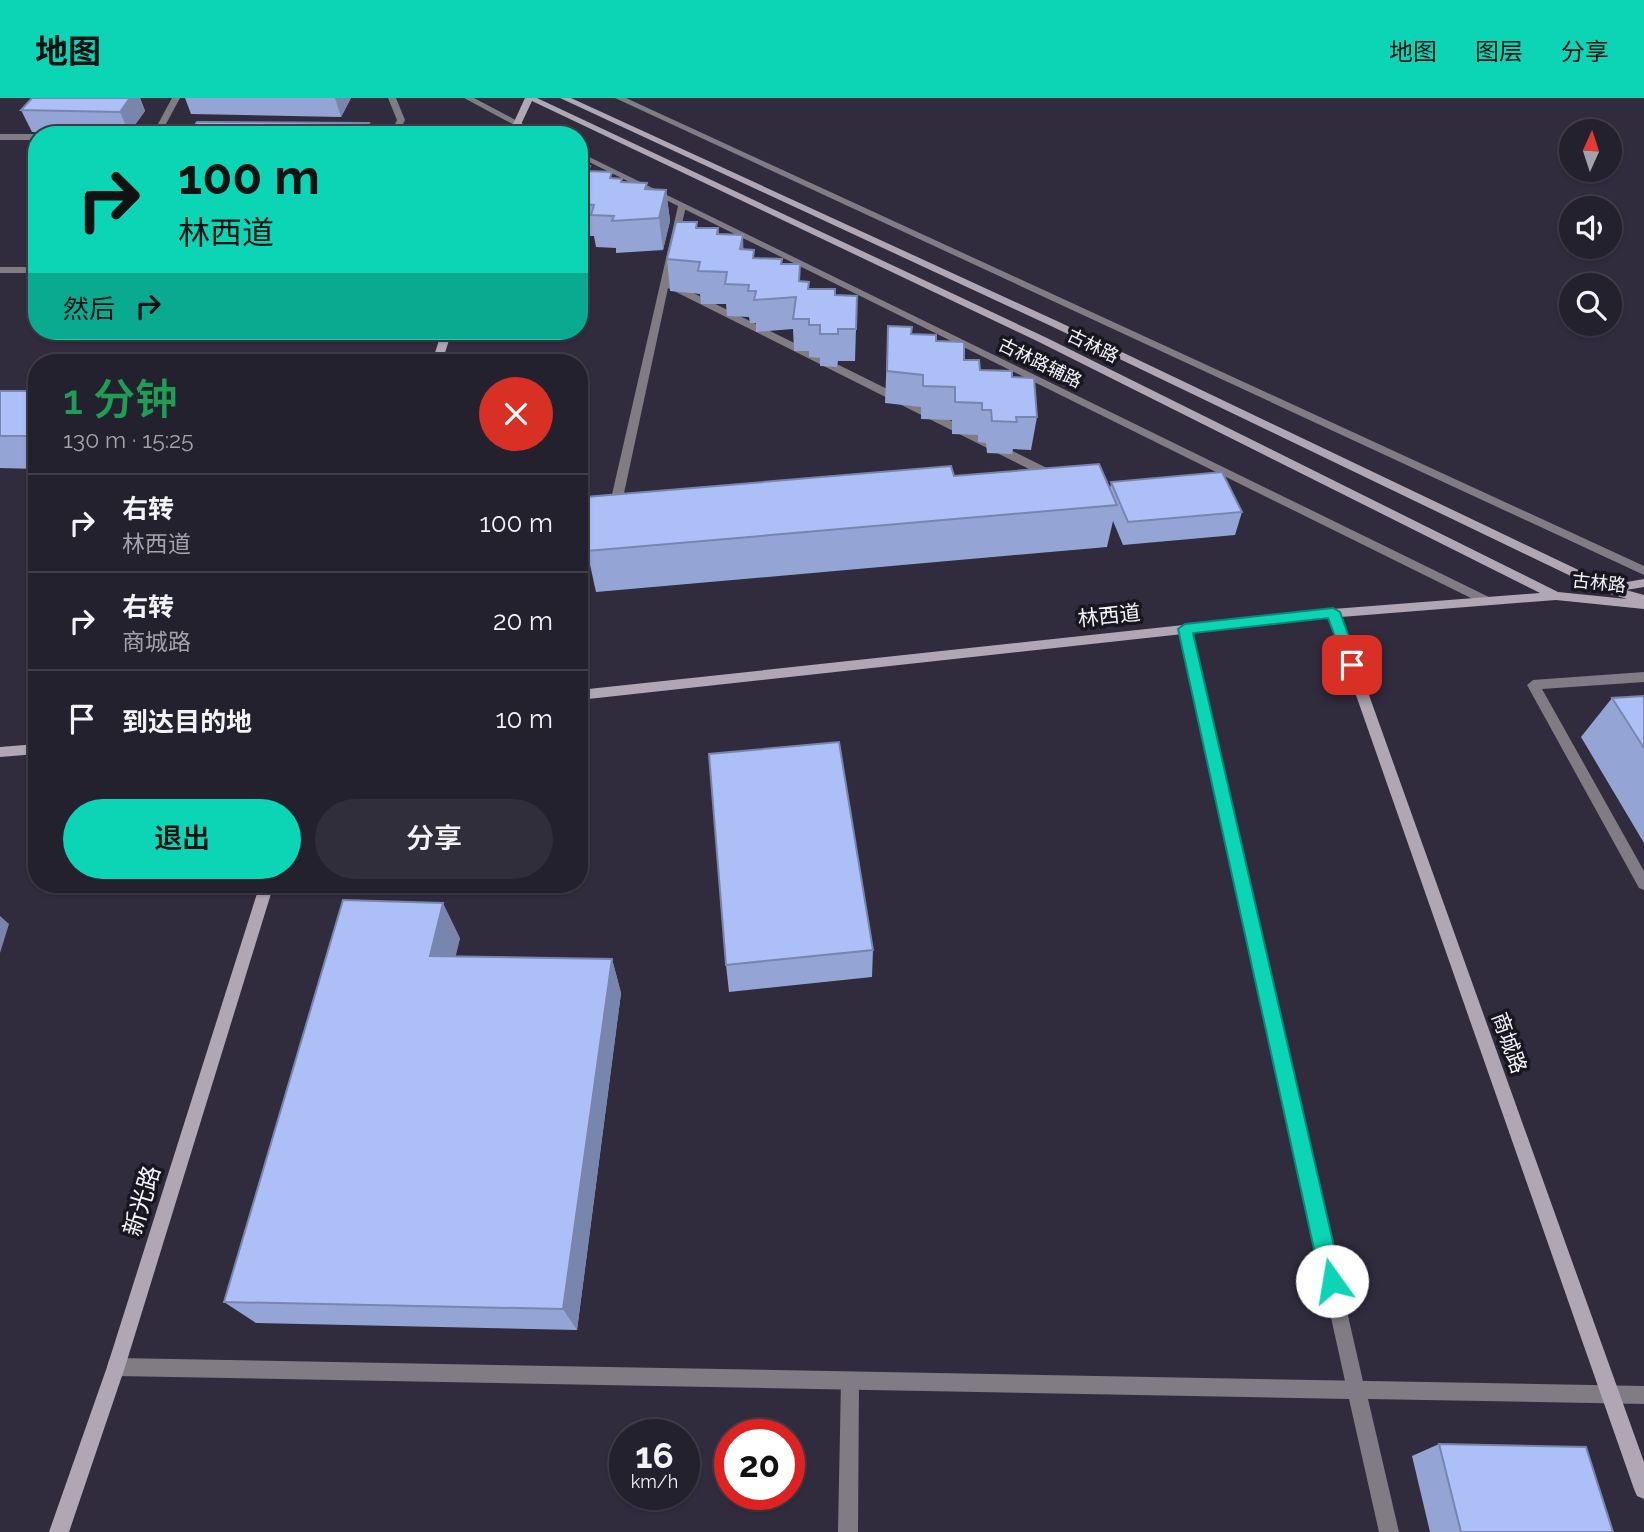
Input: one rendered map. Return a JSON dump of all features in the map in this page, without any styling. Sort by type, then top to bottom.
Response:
[{"type":"main road","points":[[515,126],[530,98]]},
{"type":"main road","name":"古林路","points":[[530,98],[1043,340],[1556,596],[1644,605]]},
{"type":"main road","name":"古林路","points":[[564,98],[1055,324],[1608,589],[1644,600]]},
{"type":"main road","name":"林西道","points":[[588,694],[1333,612],[1556,596],[1644,583]]},
{"type":"main road","name":"商城路","points":[[1333,612],[1644,1489]]},
{"type":"main road","points":[[0,752],[28,750]]},
{"type":"main road","name":"新光路","points":[[59,1532],[116,1367],[264,893]]},
{"type":"street","points":[[161,126],[176,98]]},
{"type":"street","points":[[392,98],[401,120],[398,126]]},
{"type":"street","points":[[468,98],[523,126]]},
{"type":"street","points":[[619,98],[1644,570]]},
{"type":"street","points":[[0,137],[28,137]]},
{"type":"street","name":"古林路辅路","points":[[588,159],[1487,601]]},
{"type":"street","points":[[626,519],[612,520],[682,206]]},
{"type":"street","points":[[0,283],[5,270],[28,270]]},
{"type":"street","points":[[664,282],[1063,481]]},
{"type":"street","points":[[1185,629],[1389,1532]]},
{"type":"street","points":[[1644,677],[1534,685],[1644,884]]},
{"type":"street","points":[[116,1367],[1644,1395]]},
{"type":"street","points":[[848,1532],[850,1381]]},
{"type":"building","points":[[32,98],[130,98],[120,112],[21,110]]},
{"type":"building","points":[[197,122],[369,123],[368,126],[194,126]]},
{"type":"building","points":[[588,171],[612,172],[610,178],[622,179],[621,182],[647,183],[645,189],[666,190],[659,218],[612,221],[614,216],[591,215],[594,205],[588,205]]},
{"type":"building","points":[[676,222],[697,222],[696,228],[718,228],[717,234],[743,235],[740,249],[754,250],[753,258],[782,259],[781,264],[800,264],[799,281],[809,282],[808,289],[835,289],[835,295],[857,296],[856,329],[838,329],[838,334],[820,334],[820,325],[809,325],[809,319],[793,319],[796,297],[754,300],[756,291],[748,291],[749,285],[725,284],[727,272],[698,271],[700,262],[667,259]]},
{"type":"building","points":[[888,326],[912,327],[911,334],[936,335],[936,341],[964,342],[964,360],[979,360],[980,370],[1012,371],[1012,377],[1034,378],[1037,417],[1016,417],[1017,422],[992,421],[991,410],[982,410],[982,403],[955,402],[955,387],[923,386],[923,375],[887,371]]},
{"type":"building","points":[[0,391],[28,391],[28,436],[0,436]]},
{"type":"building","points":[[1099,464],[1117,505],[588,551],[588,497],[951,466],[954,476]]},
{"type":"building","points":[[1222,472],[1242,512],[1128,522],[1111,482]]},
{"type":"building","points":[[1644,696],[1644,748],[1612,698]]},
{"type":"building","points":[[839,742],[873,950],[726,965],[709,754]]},
{"type":"building","points":[[343,900],[443,903],[430,956],[612,959],[563,1309],[224,1302]]},
{"type":"building","points":[[1439,1444],[1586,1447],[1613,1532],[1461,1532]]},
{"type":"route","points":[[1332,1281],[1185,629],[1333,612],[1352,665]]}]
